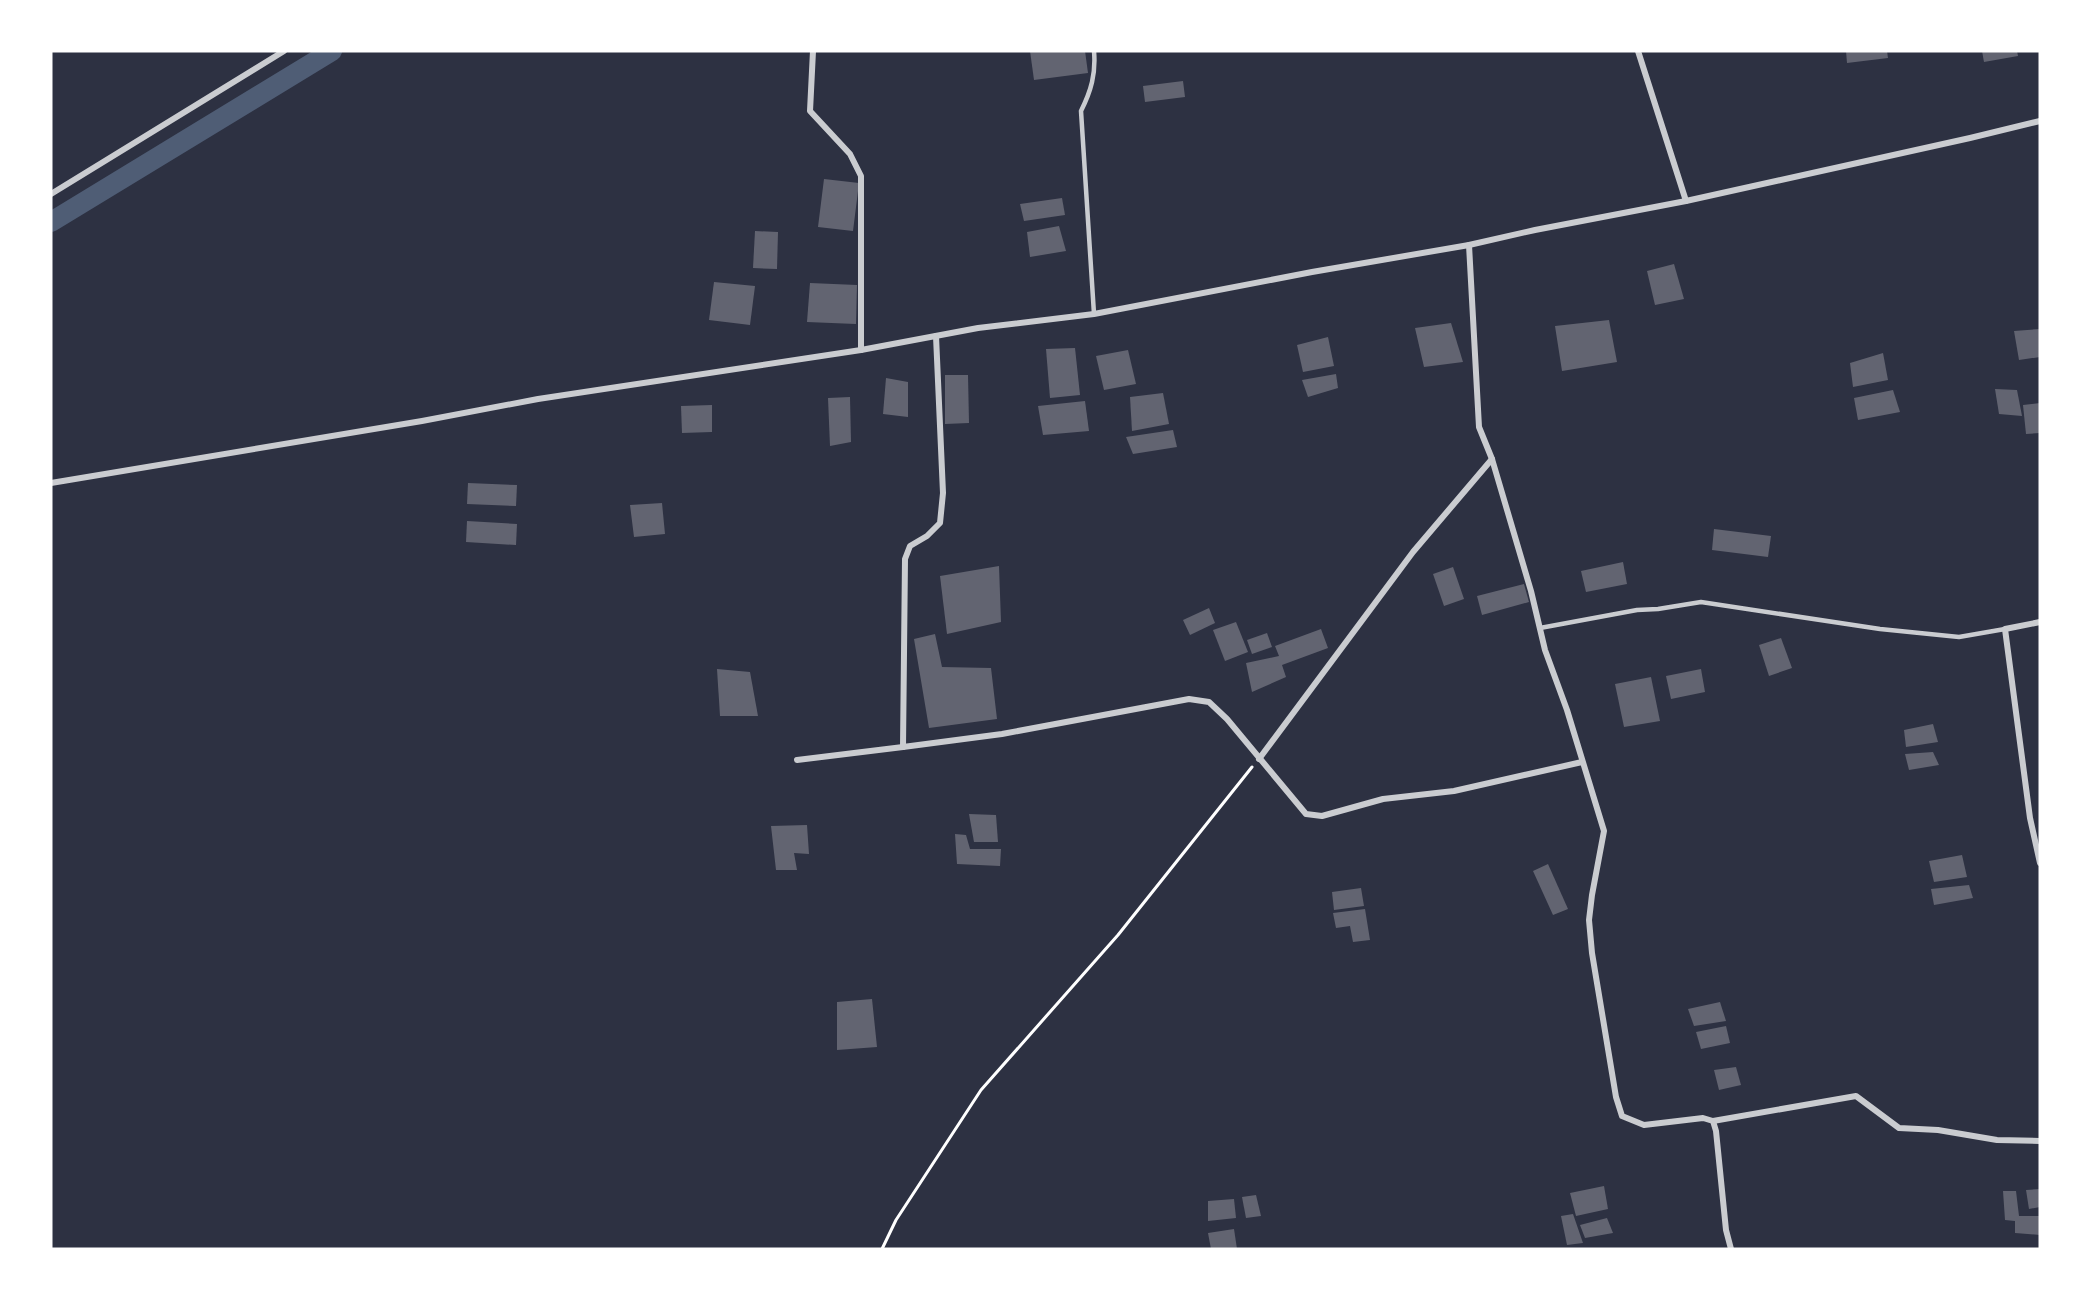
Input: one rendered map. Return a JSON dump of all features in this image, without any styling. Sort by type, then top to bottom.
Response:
[{"type":"street","points":[[51,194],[284,51]]},
{"type":"street","points":[[813,51],[810,111],[812,116],[850,154],[861,176],[861,350]]},
{"type":"street","points":[[1638,51],[1686,201]]},
{"type":"street","points":[[51,483],[422,421],[538,399],[861,350],[978,328],[1094,314],[1312,272],[1469,245],[1686,201],[2040,121]]},
{"type":"street","points":[[1469,245],[1479,427],[1492,459],[1545,650],[1567,710],[1604,831],[1592,895],[1589,920],[1590,939],[1616,1097],[1622,1116],[1644,1125],[1702,1118],[1713,1121],[1856,1096],[1899,1128],[1938,1130],[1997,1140],[2040,1141]]},
{"type":"street","points":[[903,747],[904,559],[910,546],[927,536],[940,524],[943,493],[936,336]]},
{"type":"street","points":[[1259,759],[1413,552],[1492,459]]},
{"type":"street","points":[[2040,622],[2005,629],[2030,818],[2040,863]]},
{"type":"street","points":[[797,760],[1002,734],[1189,699],[1209,702],[1227,719],[1306,814],[1322,816],[1383,799],[1454,791],[1582,762]]},
{"type":"street","points":[[1713,1121],[1726,1230],[1731,1249]]},
{"type":"lane","points":[[1094,51],[1096,66],[1091,89],[1081,111],[1094,314]]},
{"type":"lane","points":[[1540,628],[1637,610],[1701,602],[1880,629],[1959,637],[2005,629]]},
{"type":"path","points":[[882,1249],[896,1220],[981,1090],[1118,935],[1220,811],[1259,759]]},
{"type":"building","points":[[1030,51],[1085,51],[1088,73],[1034,80]]},
{"type":"building","points":[[1846,51],[1887,51],[1888,58],[1847,63]]},
{"type":"building","points":[[1982,51],[2017,51],[2018,56],[1984,62]]},
{"type":"building","points":[[1183,81],[1185,97],[1145,102],[1143,86]]},
{"type":"building","points":[[824,179],[859,183],[853,231],[818,227]]},
{"type":"building","points":[[1062,198],[1065,215],[1024,221],[1020,204]]},
{"type":"building","points":[[1059,226],[1066,251],[1030,257],[1027,232]]},
{"type":"building","points":[[755,231],[778,232],[777,269],[753,268]]},
{"type":"building","points":[[1674,264],[1684,299],[1655,305],[1647,271]]},
{"type":"building","points":[[714,282],[755,286],[750,325],[709,320]]},
{"type":"building","points":[[810,283],[857,285],[856,324],[807,322]]},
{"type":"building","points":[[1609,320],[1617,362],[1562,371],[1555,326]]},
{"type":"building","points":[[1451,323],[1463,362],[1424,367],[1415,328]]},
{"type":"building","points":[[2040,329],[2040,357],[2019,360],[2014,331]]},
{"type":"building","points":[[1328,337],[1334,366],[1303,372],[1297,345]]},
{"type":"building","points":[[1075,348],[1080,395],[1050,398],[1046,349]]},
{"type":"building","points":[[1128,350],[1136,384],[1104,390],[1096,356]]},
{"type":"building","points":[[1883,353],[1888,380],[1853,387],[1850,363]]},
{"type":"building","points":[[1336,374],[1338,388],[1308,397],[1302,380]]},
{"type":"building","points":[[945,375],[968,375],[969,423],[945,424]]},
{"type":"building","points":[[886,378],[908,382],[908,417],[883,414]]},
{"type":"building","points":[[1995,389],[2017,390],[2022,416],[1999,414]]},
{"type":"building","points":[[1893,390],[1900,412],[1858,420],[1854,398]]},
{"type":"building","points":[[1163,393],[1169,424],[1132,431],[1130,397]]},
{"type":"building","points":[[850,397],[851,442],[830,446],[828,398]]},
{"type":"building","points":[[1085,401],[1089,431],[1043,435],[1038,406]]},
{"type":"building","points":[[2040,403],[2040,433],[2026,434],[2023,405]]},
{"type":"building","points":[[712,405],[712,432],[682,433],[681,406]]},
{"type":"building","points":[[1173,430],[1177,447],[1133,454],[1126,437]]},
{"type":"building","points":[[468,483],[517,485],[516,506],[467,504]]},
{"type":"building","points":[[662,503],[665,534],[634,537],[630,505]]},
{"type":"building","points":[[467,521],[517,524],[516,545],[466,542]]},
{"type":"building","points":[[1714,529],[1771,536],[1768,557],[1712,550]]},
{"type":"building","points":[[1623,562],[1627,584],[1586,592],[1581,571]]},
{"type":"building","points":[[999,566],[1001,622],[947,634],[940,576]]},
{"type":"building","points":[[1453,567],[1464,599],[1444,606],[1433,574]]},
{"type":"building","points":[[1524,584],[1529,602],[1482,615],[1477,596]]},
{"type":"building","points":[[1209,608],[1215,623],[1190,635],[1183,620]]},
{"type":"building","points":[[1236,622],[1248,652],[1225,661],[1213,630]]},
{"type":"building","points":[[1321,629],[1328,648],[1282,665],[1286,677],[1252,692],[1246,663],[1279,656],[1275,646]]},
{"type":"building","points":[[1267,633],[1272,647],[1252,654],[1247,640]]},
{"type":"building","points":[[935,634],[942,667],[991,668],[997,719],[929,728],[914,639]]},
{"type":"building","points":[[1781,638],[1792,668],[1769,676],[1759,645]]},
{"type":"building","points":[[717,669],[750,672],[758,716],[720,716]]},
{"type":"building","points":[[1701,669],[1705,692],[1671,699],[1666,676]]},
{"type":"building","points":[[1651,677],[1660,721],[1624,727],[1615,684]]},
{"type":"building","points":[[1933,724],[1938,742],[1906,747],[1904,730]]},
{"type":"building","points":[[1933,752],[1939,765],[1909,770],[1905,754]]},
{"type":"building","points":[[969,814],[996,815],[998,842],[974,842]]},
{"type":"building","points":[[807,825],[809,854],[794,853],[797,870],[776,870],[771,826]]},
{"type":"building","points":[[955,834],[966,835],[970,849],[1001,849],[1000,866],[957,864]]},
{"type":"building","points":[[1962,855],[1967,877],[1934,882],[1929,861]]},
{"type":"building","points":[[1548,864],[1568,909],[1553,915],[1533,871]]},
{"type":"building","points":[[1969,885],[1973,898],[1934,905],[1931,889]]},
{"type":"building","points":[[1361,888],[1364,906],[1334,910],[1332,892]]},
{"type":"building","points":[[1365,909],[1370,940],[1353,942],[1350,926],[1336,928],[1333,913]]},
{"type":"building","points":[[872,999],[877,1047],[837,1050],[837,1002]]},
{"type":"building","points":[[1720,1002],[1726,1021],[1694,1026],[1688,1009]]},
{"type":"building","points":[[1726,1026],[1730,1043],[1701,1049],[1696,1032]]},
{"type":"building","points":[[1736,1067],[1741,1085],[1719,1090],[1714,1070]]},
{"type":"building","points":[[1604,1186],[1608,1209],[1576,1216],[1570,1193]]},
{"type":"building","points":[[2040,1189],[2040,1207],[2029,1209],[2026,1190]]},
{"type":"building","points":[[2003,1191],[2016,1191],[2019,1216],[2040,1216],[2040,1235],[2015,1233],[2015,1221],[2005,1220]]},
{"type":"building","points":[[1256,1195],[1261,1216],[1246,1218],[1242,1197]]},
{"type":"building","points":[[1234,1199],[1236,1218],[1208,1221],[1208,1201]]},
{"type":"building","points":[[1573,1214],[1583,1243],[1567,1245],[1561,1216]]},
{"type":"building","points":[[1607,1218],[1613,1233],[1585,1238],[1580,1225]]},
{"type":"building","points":[[1234,1229],[1237,1249],[1211,1249],[1208,1233]]},
{"type":"waterway","points":[[51,222],[332,51]]}]
